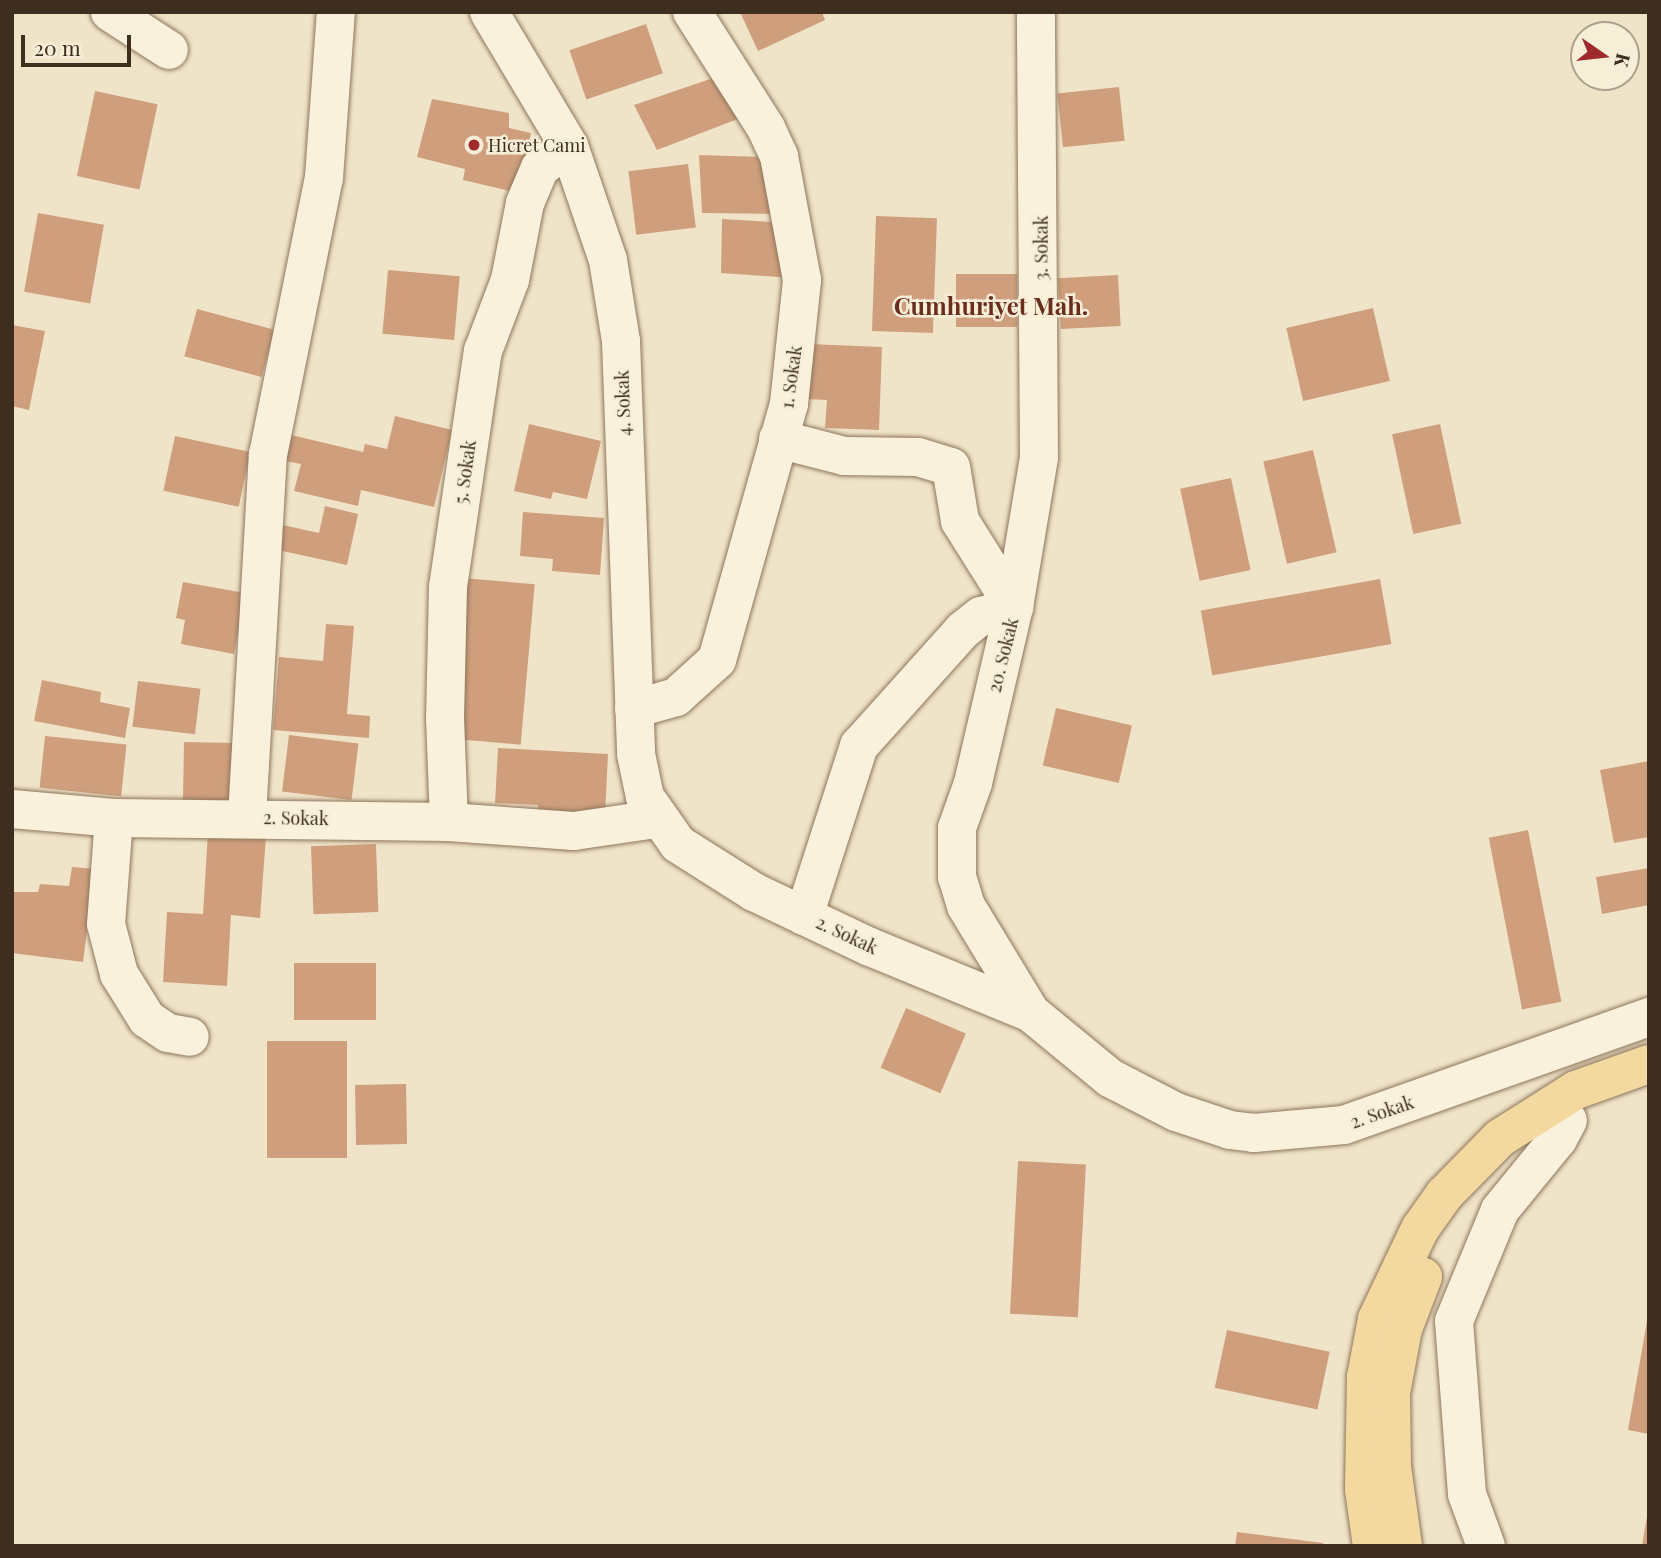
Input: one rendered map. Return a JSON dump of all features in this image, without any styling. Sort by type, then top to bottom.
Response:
[{"type":"main road","points":[[1372,1546],[1364,1489],[1366,1377],[1377,1319],[1420,1229],[1444,1195],[1500,1138],[1576,1090],[1649,1063]]},
{"type":"main road","points":[[1403,1546],[1392,1467],[1391,1393],[1403,1329],[1419,1283],[1474,1195],[1494,1173],[1568,1120],[1649,1086]]},
{"type":"street","points":[[110,12],[169,50]]},
{"type":"street","points":[[247,817],[268,456],[324,178],[336,12]]},
{"type":"street","name":"4. Sokak","points":[[489,12],[569,146],[608,260],[621,341],[634,709],[645,797],[656,819]]},
{"type":"street","name":"1. Sokak","points":[[634,709],[676,697],[717,660],[789,404],[802,280],[779,156],[766,128],[692,12]]},
{"type":"street","name":"3. Sokak","points":[[1014,607],[1032,514],[1042,426],[1036,12]]},
{"type":"street","name":"5. Sokak","points":[[449,822],[444,719],[448,587],[483,351],[510,280],[525,203],[540,168],[569,146]]},
{"type":"street","name":"20. Sokak","points":[[778,439],[844,456],[918,457],[951,467],[960,521],[1014,607],[973,783],[957,828],[957,877],[966,905],[1031,1013]]},
{"type":"street","points":[[804,916],[859,746],[963,630],[981,616],[1014,607]]},
{"type":"street","name":"2. Sokak","points":[[12,809],[114,818],[247,817],[449,822],[574,831],[656,819],[699,861],[804,916],[1031,1013],[1110,1078],[1177,1112],[1254,1133],[1344,1125],[1649,1017]]},
{"type":"street","points":[[114,818],[106,924],[119,974],[148,1019],[168,1033],[190,1037]]},
{"type":"street","points":[[1486,1546],[1466,1494],[1454,1321],[1471,1269],[1500,1210],[1558,1139],[1568,1120]]},
{"type":"building","points":[[740,12],[822,12],[825,20],[758,51]]},
{"type":"building","points":[[646,24],[663,73],[586,100],[569,50]]},
{"type":"building","points":[[716,77],[743,117],[657,150],[634,105]]},
{"type":"building","points":[[1119,87],[1125,141],[1063,147],[1057,93]]},
{"type":"building","points":[[95,91],[158,104],[140,189],[77,176]]},
{"type":"building","name":"Hicret Cami","points":[[432,99],[509,113],[509,128],[531,133],[518,193],[463,180],[465,169],[417,157]]},
{"type":"building","points":[[699,155],[766,157],[773,214],[702,213]]},
{"type":"building","points":[[688,164],[696,228],[636,235],[628,171]]},
{"type":"building","points":[[38,213],[104,225],[90,303],[24,292]]},
{"type":"building","points":[[876,216],[937,218],[933,333],[872,331]]},
{"type":"building","points":[[722,219],[787,223],[793,278],[721,273]]},
{"type":"building","points":[[388,270],[460,276],[454,340],[382,334]]},
{"type":"building","points":[[956,274],[1017,274],[1017,327],[956,327]]},
{"type":"building","points":[[1118,275],[1121,326],[1061,329],[1058,278]]},
{"type":"building","points":[[1373,308],[1390,381],[1303,401],[1286,328]]},
{"type":"building","points":[[197,309],[274,330],[262,377],[184,356]]},
{"type":"building","points":[[12,325],[45,331],[29,410],[12,406]]},
{"type":"building","points":[[809,344],[882,347],[879,430],[825,428],[827,400],[806,399]]},
{"type":"building","points":[[395,416],[452,430],[434,507],[361,490],[358,506],[294,491],[301,464],[281,460],[287,434],[363,452],[365,444],[387,449]]},
{"type":"building","points":[[529,424],[601,441],[587,499],[553,492],[551,499],[514,491]]},
{"type":"building","points":[[1440,424],[1461,524],[1413,534],[1392,434]]},
{"type":"building","points":[[175,436],[250,452],[239,507],[163,491]]},
{"type":"building","points":[[1313,450],[1337,552],[1287,564],[1263,461]]},
{"type":"building","points":[[1231,478],[1251,570],[1200,581],[1180,489]]},
{"type":"building","points":[[325,506],[358,514],[347,565],[264,547],[269,522],[319,533]]},
{"type":"building","points":[[523,512],[604,518],[600,575],[552,571],[553,559],[520,556]]},
{"type":"building","points":[[463,578],[535,584],[521,745],[449,738]]},
{"type":"building","points":[[1380,579],[1391,644],[1212,676],[1201,611]]},
{"type":"building","points":[[183,582],[245,593],[234,654],[181,644],[185,620],[176,618]]},
{"type":"building","points":[[326,624],[354,626],[347,714],[370,716],[369,738],[273,730],[279,657],[323,661]]},
{"type":"building","points":[[42,680],[101,692],[100,702],[130,708],[125,738],[34,721]]},
{"type":"building","points":[[138,681],[201,689],[195,734],[132,727]]},
{"type":"building","points":[[1056,708],[1132,726],[1119,783],[1043,765]]},
{"type":"building","points":[[289,735],[358,744],[352,800],[282,792]]},
{"type":"building","points":[[45,736],[127,745],[121,796],[40,788]]},
{"type":"building","points":[[184,742],[235,743],[234,802],[183,801]]},
{"type":"building","points":[[498,748],[608,754],[605,816],[538,812],[538,805],[495,803]]},
{"type":"building","points":[[1649,761],[1649,837],[1614,843],[1600,770]]},
{"type":"building","points":[[1528,830],[1561,1002],[1522,1009],[1489,838]]},
{"type":"building","points":[[208,831],[266,836],[260,918],[231,915],[227,986],[163,982],[167,912],[203,914]]},
{"type":"building","points":[[376,844],[378,912],[313,914],[311,846]]},
{"type":"building","points":[[72,867],[95,869],[83,962],[12,953],[12,892],[38,892],[40,884],[69,886]]},
{"type":"building","points":[[1649,868],[1649,905],[1602,914],[1596,877]]},
{"type":"building","points":[[294,963],[376,963],[376,1020],[294,1020]]},
{"type":"building","points":[[906,1008],[966,1033],[940,1093],[881,1068]]},
{"type":"building","points":[[267,1041],[347,1041],[347,1158],[267,1158]]},
{"type":"building","points":[[406,1084],[407,1144],[356,1145],[355,1085]]},
{"type":"building","points":[[1018,1161],[1086,1165],[1078,1317],[1010,1314]]},
{"type":"building","points":[[1649,1321],[1649,1434],[1628,1430]]},
{"type":"building","points":[[1227,1330],[1330,1352],[1317,1410],[1215,1388]]},
{"type":"building","points":[[1647,1516],[1649,1546],[1642,1546]]},
{"type":"building","points":[[1237,1532],[1323,1543],[1323,1546],[1235,1546]]},
{"type":"place","name":"Hicret Cami","points":[[474,145]]},
{"type":"district","name":"Cumhuriyet Mah.","points":[[991,306]]}]
